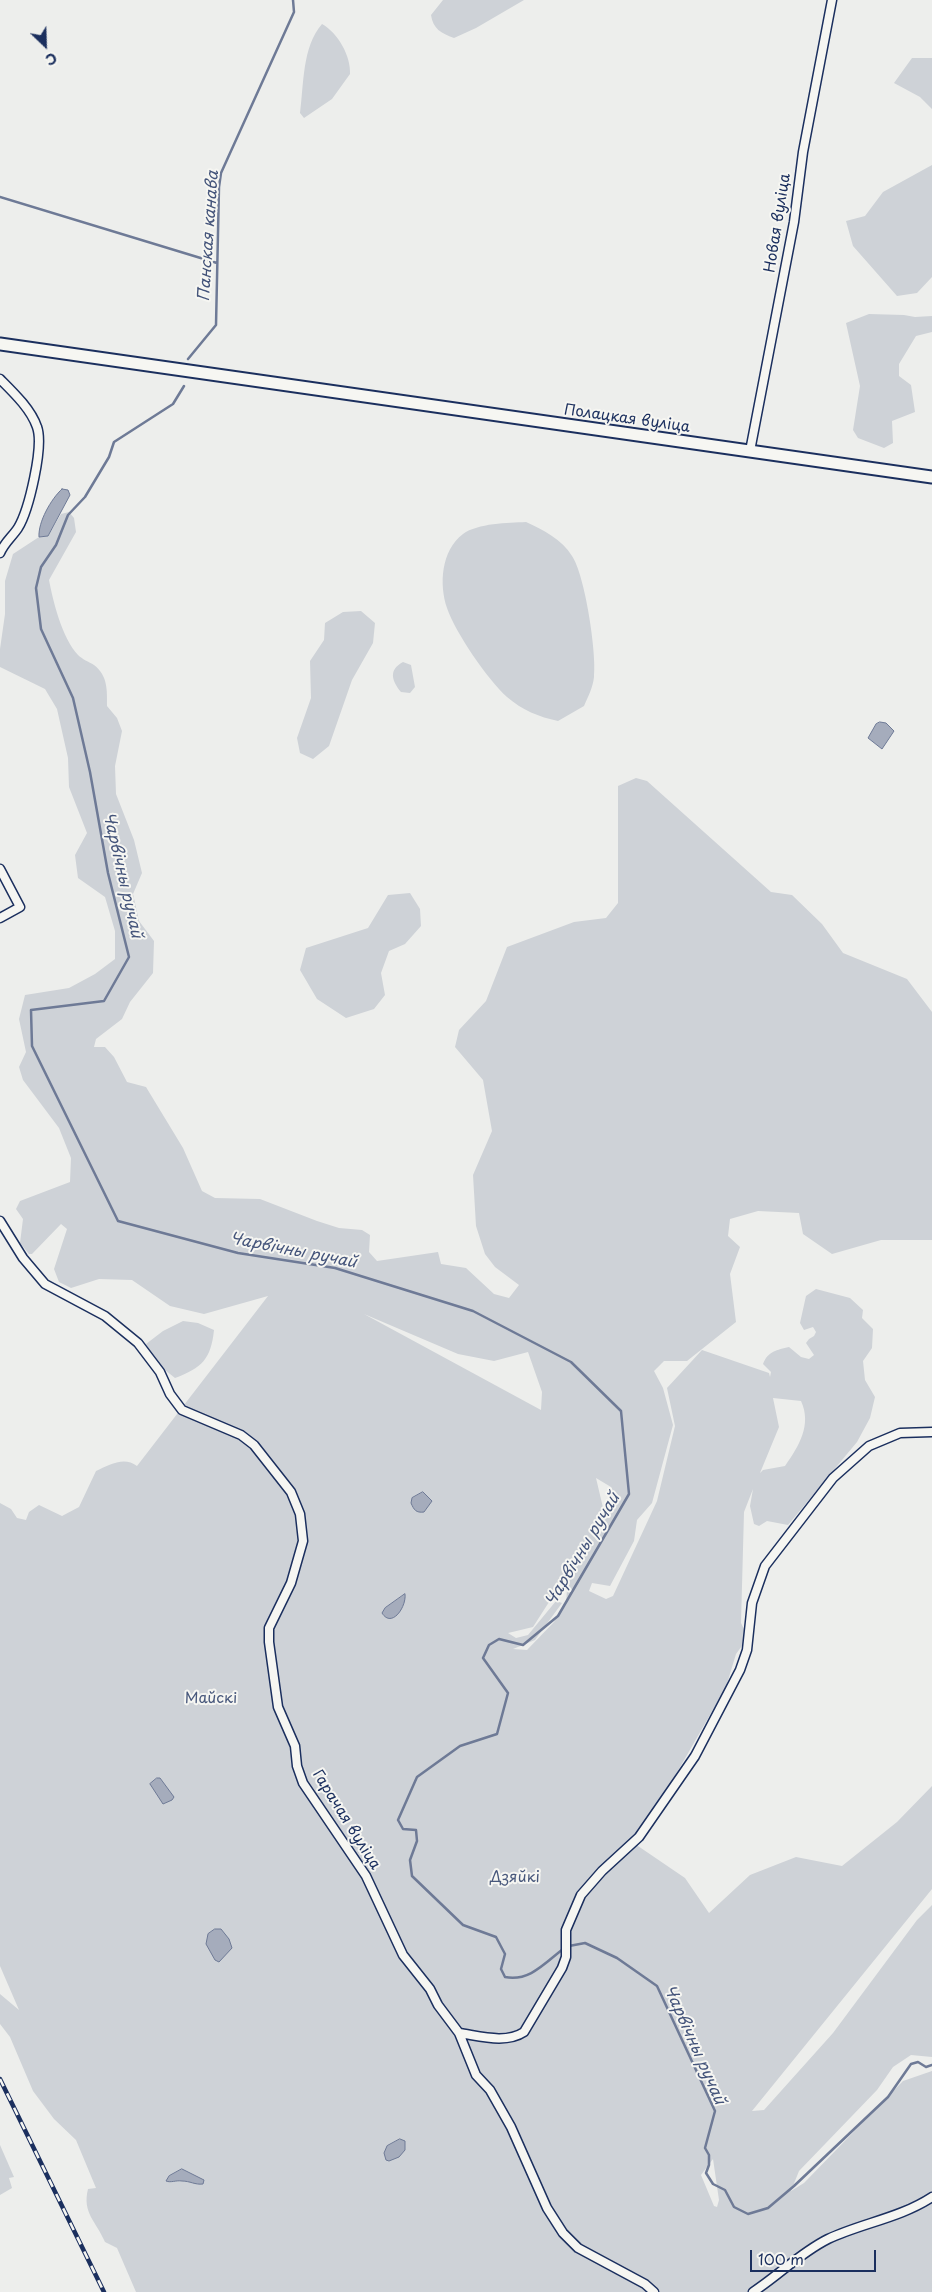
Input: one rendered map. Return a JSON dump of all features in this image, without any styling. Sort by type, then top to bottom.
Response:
[{"type":"main road","name":"Полацкая вуліца","points":[[0,344],[318,391],[932,477]]},
{"type":"street","name":"Новая вуліца","points":[[750,451],[794,222],[803,152],[832,0]]},
{"type":"street","points":[[0,379],[15,394],[37,426],[40,439],[31,494],[18,528],[0,553]]},
{"type":"street","points":[[0,869],[20,907],[0,918]]},
{"type":"street","name":"Гарачая вуліца","points":[[0,1221],[23,1258],[45,1284],[104,1316],[138,1344],[160,1372],[170,1394],[182,1410],[200,1419],[226,1427],[254,1445],[291,1492],[300,1514],[303,1541],[291,1583],[269,1628],[268,1642],[278,1707],[295,1746],[297,1766],[303,1783],[366,1876],[403,1955],[430,1990],[438,2005],[459,2033],[476,2075],[490,2090],[511,2128],[547,2208],[563,2233],[578,2248],[645,2284],[654,2292]]},
{"type":"street","points":[[459,2033],[516,2038],[524,2032],[562,1968],[566,1957],[566,1930],[581,1895],[602,1871],[639,1837],[695,1756],[728,1694],[748,1650],[752,1603],[765,1566],[833,1478],[869,1446],[900,1433],[932,1432]]},
{"type":"street","points":[[753,2292],[797,2258],[829,2239],[918,2206],[932,2197]]},
{"type":"green space","points":[[443,0],[524,0],[476,28],[454,38],[438,30],[432,20],[431,15]]},
{"type":"green space","points":[[322,24],[338,39],[346,53],[350,74],[332,99],[304,118],[300,113],[307,55],[315,33]]},
{"type":"green space","points":[[912,58],[932,58],[932,109],[920,97],[894,83]]},
{"type":"green space","points":[[932,165],[932,277],[917,293],[897,296],[853,246],[846,221],[865,216],[883,192]]},
{"type":"green space","points":[[869,314],[915,317],[932,316],[932,332],[916,336],[899,364],[899,376],[911,385],[915,412],[892,421],[893,443],[884,448],[858,438],[853,430],[860,386],[846,323]]},
{"type":"green space","points":[[69,512],[74,518],[76,532],[49,580],[59,619],[67,639],[78,655],[94,665],[102,674],[106,684],[107,706],[117,718],[122,731],[115,766],[116,794],[134,840],[142,873],[133,894],[139,921],[154,941],[153,973],[130,1002],[122,1019],[96,1039],[94,1047],[105,1047],[114,1057],[127,1082],[146,1087],[183,1148],[202,1191],[215,1198],[260,1199],[339,1228],[362,1230],[370,1235],[369,1252],[377,1261],[438,1252],[441,1264],[466,1268],[494,1294],[509,1298],[519,1285],[495,1267],[485,1254],[476,1226],[473,1175],[492,1131],[483,1080],[455,1047],[459,1030],[486,1001],[507,947],[574,922],[606,918],[618,903],[618,786],[636,778],[647,781],[771,892],[792,895],[822,924],[843,953],[907,979],[932,1012],[932,1240],[881,1240],[832,1254],[803,1234],[799,1213],[758,1211],[730,1219],[728,1236],[740,1247],[730,1274],[736,1322],[687,1361],[664,1361],[654,1371],[663,1388],[673,1425],[652,1503],[637,1520],[634,1541],[610,1586],[592,1583],[589,1591],[606,1599],[613,1596],[657,1501],[675,1426],[667,1388],[702,1350],[769,1373],[770,1377],[771,1372],[763,1364],[767,1356],[773,1352],[789,1347],[801,1357],[809,1359],[814,1355],[806,1343],[816,1332],[813,1327],[804,1330],[800,1323],[806,1296],[816,1289],[850,1298],[863,1310],[862,1318],[873,1329],[872,1348],[863,1361],[865,1380],[875,1397],[870,1418],[857,1442],[788,1525],[767,1521],[759,1526],[754,1524],[750,1506],[753,1489],[744,1512],[741,1623],[744,1629],[744,1643],[736,1654],[726,1687],[664,1795],[640,1828],[638,1846],[685,1878],[709,1913],[750,1875],[796,1857],[842,1866],[897,1822],[932,1786],[932,1889],[752,2111],[764,2110],[833,2033],[917,1920],[932,1905],[932,2057],[911,2055],[893,2067],[877,2090],[799,2171],[791,2191],[804,2183],[903,2081],[932,2071],[932,2292],[136,2292],[117,2248],[105,2242],[88,2211],[88,2189],[96,2188],[76,2140],[54,2119],[33,2091],[10,2037],[0,2024],[0,1994],[19,2010],[0,1966],[0,1503],[11,1509],[17,1518],[26,1520],[29,1512],[39,1505],[62,1516],[79,1507],[96,1471],[111,1464],[122,1462],[132,1463],[137,1466],[268,1296],[204,1314],[170,1306],[132,1280],[99,1279],[71,1288],[59,1282],[54,1269],[67,1229],[61,1224],[32,1254],[29,1254],[20,1243],[23,1219],[16,1209],[20,1201],[70,1182],[71,1158],[59,1128],[23,1080],[19,1067],[26,1052],[19,1019],[25,995],[69,988],[95,974],[115,959],[115,931],[105,897],[78,878],[75,855],[87,833],[69,787],[68,758],[57,709],[45,689],[0,667],[0,649],[5,614],[5,581],[13,554],[39,537],[48,536],[61,514]],"holes":[[[364,1314],[458,1354],[494,1361],[528,1352],[542,1392],[541,1410]],[[773,1398],[801,1401],[805,1418],[804,1427],[795,1451],[785,1466],[763,1470],[760,1473],[779,1427]],[[596,1478],[611,1487],[613,1501],[598,1531],[593,1530],[604,1512]],[[558,1588],[567,1590],[566,1604],[554,1622],[527,1650],[513,1649],[535,1640],[562,1603],[556,1601],[528,1635],[516,1638],[508,1633],[533,1627]],[[713,2159],[719,2200],[717,2207],[714,2206],[701,2175]]]},
{"type":"green space","points":[[526,522],[558,540],[568,550],[577,566],[589,615],[594,651],[593,684],[584,706],[558,721],[537,715],[525,709],[513,702],[499,689],[464,642],[451,618],[444,599],[443,579],[446,559],[450,549],[463,534],[469,530],[485,526]]},
{"type":"green space","points":[[361,611],[375,623],[373,643],[352,680],[329,746],[313,759],[300,753],[297,738],[311,698],[310,661],[324,640],[325,623],[343,612]]},
{"type":"green space","points":[[403,662],[411,665],[415,687],[410,693],[401,692],[395,684],[393,676],[395,669]]},
{"type":"green space","points":[[410,893],[420,909],[421,926],[405,944],[389,951],[381,973],[385,995],[374,1009],[346,1018],[317,999],[300,970],[306,948],[368,928],[388,895]]},
{"type":"green space","points":[[183,1321],[198,1323],[214,1330],[213,1340],[204,1361],[192,1370],[175,1378],[155,1362],[146,1344],[163,1331]]},
{"type":"green space","points":[[0,2145],[14,2177],[9,2178],[12,2188],[0,2195]]},
{"type":"water","points":[[62,489],[68,490],[70,495],[48,536],[39,537],[39,531],[46,511]]},
{"type":"water","points":[[880,722],[886,723],[894,731],[882,749],[868,738],[876,724]]},
{"type":"water","points":[[423,1492],[432,1501],[424,1512],[419,1512],[414,1509],[411,1503],[412,1498]]},
{"type":"water","points":[[405,1594],[404,1604],[398,1614],[390,1618],[382,1613],[385,1608]]},
{"type":"water","points":[[157,1778],[160,1778],[174,1797],[163,1804],[150,1784]]},
{"type":"water","points":[[215,1929],[221,1929],[229,1939],[232,1948],[219,1962],[215,1960],[206,1944],[208,1934]]},
{"type":"water","points":[[400,2139],[405,2141],[405,2150],[399,2157],[389,2161],[386,2160],[384,2153],[387,2146]]},
{"type":"water","points":[[182,2169],[204,2180],[203,2184],[185,2181],[166,2181],[169,2176]]},
{"type":"waterway","name":"Панская канава","points":[[188,359],[216,325],[219,187],[221,173],[294,12],[293,0]]},
{"type":"waterway","points":[[0,197],[217,263]]},
{"type":"waterway","name":"Чарвічны ручай","points":[[184,386],[173,404],[114,442],[109,457],[85,497],[68,515],[56,545],[41,567],[36,588],[41,629],[73,698],[90,772],[108,873],[129,957],[104,1001],[31,1010],[32,1046],[118,1221],[238,1253],[335,1268],[473,1311],[571,1362],[621,1411],[629,1494],[558,1616],[523,1645],[499,1639],[489,1645],[483,1658],[508,1693],[497,1734],[460,1746],[417,1777],[398,1820],[403,1829],[416,1830],[417,1841],[410,1860],[412,1876],[463,1925],[496,1937],[505,1954],[501,1969],[505,1977],[514,1978],[529,1974],[563,1949]]},
{"type":"waterway","name":"Чарвічны ручай","points":[[569,1946],[585,1943],[617,1958],[657,1986],[715,2111],[705,2148],[709,2155],[709,2165],[706,2173],[713,2184],[725,2190],[734,2207],[748,2214],[768,2208],[794,2186],[888,2097],[911,2064],[918,2062],[926,2067],[932,2065]]},
{"type":"railway","points":[[0,2079],[104,2292]]},
{"type":"park label","name":"Майскі","points":[[211,1699]]},
{"type":"park label","name":"Дзяйкі","points":[[515,1878]]}]
